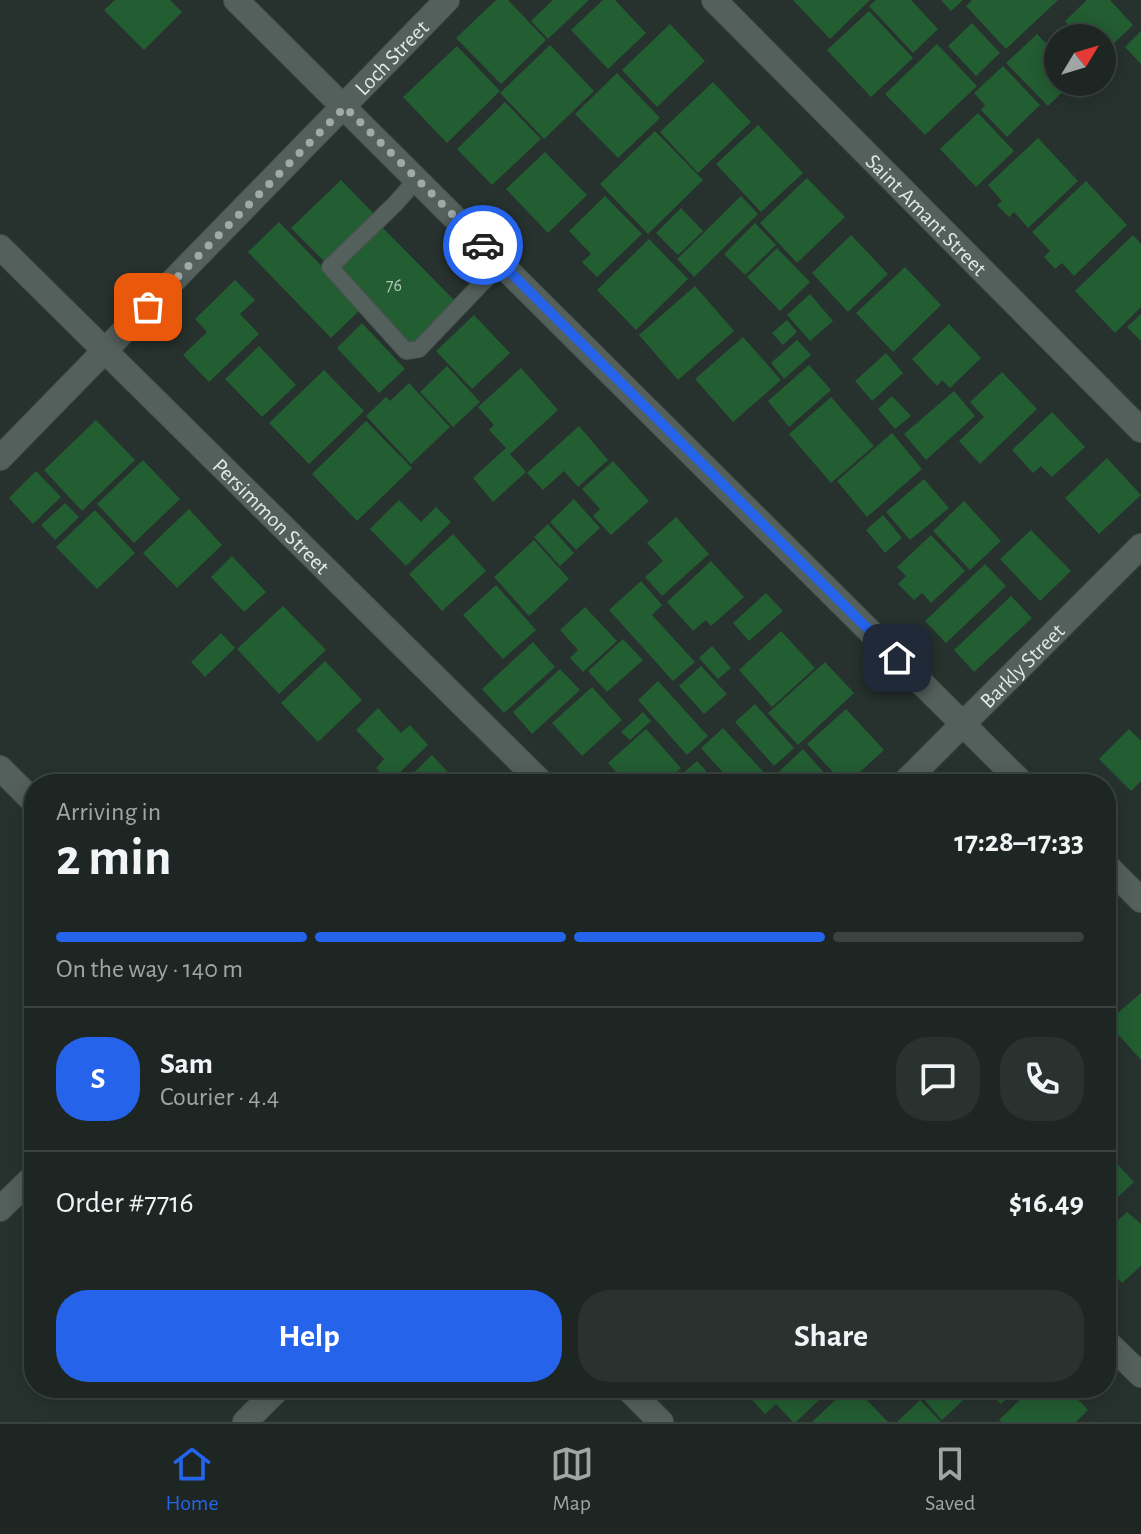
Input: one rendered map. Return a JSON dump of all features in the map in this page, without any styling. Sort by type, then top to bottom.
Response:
[{"type":"street","points":[[236,0],[1013,774]]},
{"type":"street","name":"Loch Street","points":[[0,458],[447,0]]},
{"type":"street","name":"Saint Amant Street","points":[[714,0],[1141,430]]},
{"type":"street","name":"Persimmon Street","points":[[0,247],[533,774]]},
{"type":"street","name":"Barkly Street","points":[[913,774],[1141,546]]},
{"type":"street","points":[[0,768],[24,792]]},
{"type":"street","points":[[1116,875],[1141,900]]},
{"type":"street","points":[[0,1209],[24,1186]]},
{"type":"street","points":[[1116,1351],[1141,1375]]},
{"type":"street","points":[[245,1422],[269,1398]]},
{"type":"street","points":[[637,1398],[661,1422]]},
{"type":"lane","points":[[417,179],[330,267],[406,351],[419,349],[501,263]]},
{"type":"building","points":[[115,0],[170,0],[182,12],[144,50],[104,10]]},
{"type":"building","points":[[496,0],[508,0],[546,40],[501,84],[456,38]]},
{"type":"building","points":[[553,0],[589,0],[548,39],[531,21]]},
{"type":"building","points":[[603,0],[615,0],[646,33],[608,69],[571,30]]},
{"type":"building","points":[[793,0],[870,0],[830,39]]},
{"type":"building","points":[[876,0],[911,0],[938,29],[913,53],[869,6]]},
{"type":"building","points":[[941,0],[963,0],[951,11]]},
{"type":"building","points":[[972,0],[1058,0],[1006,49],[966,6]]},
{"type":"building","points":[[1087,0],[1110,0],[1133,25],[1116,41],[1116,24],[1068,24],[1065,21]]},
{"type":"building","points":[[869,11],[913,58],[871,97],[827,50]]},
{"type":"building","points":[[972,23],[1000,53],[976,76],[948,46]]},
{"type":"building","points":[[670,24],[705,61],[657,107],[622,70]]},
{"type":"building","points":[[1141,31],[1141,64],[1125,47]]},
{"type":"building","points":[[1037,34],[1044,41],[1044,96],[1058,96],[1048,106],[1006,63]]},
{"type":"building","points":[[937,44],[977,86],[925,135],[885,94]]},
{"type":"building","points":[[550,45],[594,91],[544,139],[500,93]]},
{"type":"building","points":[[457,46],[500,91],[447,143],[403,97]]},
{"type":"building","points":[[1003,66],[1040,105],[1007,137],[981,110],[985,105],[974,93]]},
{"type":"building","points":[[617,73],[660,118],[618,158],[575,114]]},
{"type":"building","points":[[713,82],[751,122],[698,173],[660,132]]},
{"type":"building","points":[[505,102],[541,139],[492,185],[457,149]]},
{"type":"building","points":[[978,113],[1014,151],[976,187],[940,149]]},
{"type":"building","points":[[758,125],[803,173],[761,212],[716,164]]},
{"type":"building","points":[[655,131],[703,180],[648,234],[600,184]]},
{"type":"building","points":[[1038,138],[1078,181],[1028,228],[1014,212],[1009,217],[997,205],[1002,201],[988,185]]},
{"type":"building","points":[[545,152],[587,195],[548,233],[506,189]]},
{"type":"building","points":[[807,178],[845,217],[797,263],[760,223]]},
{"type":"building","points":[[341,180],[377,217],[328,265],[291,228]]},
{"type":"building","points":[[1086,181],[1127,225],[1074,276],[1062,263],[1055,269],[1044,257],[1050,251],[1032,232]]},
{"type":"building","points":[[605,196],[642,234],[597,277],[582,262],[591,254],[569,231]]},
{"type":"building","points":[[741,196],[758,214],[694,277],[677,259]]},
{"type":"building","points":[[681,208],[703,231],[678,255],[656,233]]},
{"type":"building","points":[[279,222],[362,308],[331,338],[248,252]]},
{"type":"building","points":[[378,223],[457,303],[410,348],[332,268]]},
{"type":"building","points":[[755,223],[776,245],[745,275],[724,254]]},
{"type":"building","points":[[851,235],[888,274],[848,312],[812,273]]},
{"type":"building","points":[[1133,235],[1141,244],[1141,307],[1115,333],[1075,291]]},
{"type":"building","points":[[649,239],[688,279],[636,330],[597,290]]},
{"type":"building","points":[[777,248],[810,282],[780,311],[747,277]]},
{"type":"building","points":[[905,267],[941,305],[893,352],[856,313]]},
{"type":"building","points":[[235,280],[255,300],[240,314],[259,334],[209,382],[183,355],[207,332],[195,319]]},
{"type":"building","points":[[695,286],[734,331],[678,380],[639,335]]},
{"type":"building","points":[[810,294],[833,321],[810,341],[787,315]]},
{"type":"building","points":[[1141,314],[1141,341],[1127,327]]},
{"type":"building","points":[[474,315],[510,353],[472,389],[436,351]]},
{"type":"building","points":[[787,320],[797,332],[783,345],[772,333]]},
{"type":"building","points":[[362,323],[405,369],[379,393],[337,348]]},
{"type":"building","points":[[949,324],[981,358],[950,388],[942,380],[937,386],[912,359]]},
{"type":"building","points":[[743,337],[781,380],[733,422],[695,379]]},
{"type":"building","points":[[797,340],[811,355],[784,379],[771,363]]},
{"type":"building","points":[[259,346],[296,385],[262,417],[225,379]]},
{"type":"building","points":[[886,353],[903,373],[872,401],[855,381]]},
{"type":"building","points":[[809,365],[831,390],[789,427],[768,401]]},
{"type":"building","points":[[447,366],[480,402],[453,427],[420,392]]},
{"type":"building","points":[[521,368],[558,410],[510,454],[526,472],[493,502],[473,478],[506,448],[489,430],[494,425],[478,407]]},
{"type":"building","points":[[324,370],[364,411],[309,464],[269,423]]},
{"type":"building","points":[[1002,372],[1037,409],[980,464],[959,441],[984,417],[970,402]]},
{"type":"building","points":[[409,383],[450,427],[411,464],[366,416],[386,397],[390,401]]},
{"type":"building","points":[[954,391],[975,416],[926,460],[904,434]]},
{"type":"building","points":[[892,396],[911,416],[895,429],[878,409]]},
{"type":"building","points":[[831,397],[874,446],[831,483],[789,434]]},
{"type":"building","points":[[1052,412],[1085,447],[1052,477],[1041,466],[1033,473],[1012,450]]},
{"type":"building","points":[[96,420],[135,460],[82,511],[44,470]]},
{"type":"building","points":[[366,421],[412,468],[357,521],[312,474]]},
{"type":"building","points":[[579,426],[608,460],[578,487],[564,471],[543,490],[527,473]]},
{"type":"building","points":[[892,433],[922,469],[867,517],[837,481]]},
{"type":"building","points":[[1107,458],[1141,495],[1099,534],[1065,498]]},
{"type":"building","points":[[143,460],[180,499],[134,543],[97,504]]},
{"type":"building","points":[[613,461],[649,501],[611,535],[593,516],[600,509],[582,489]]},
{"type":"building","points":[[36,471],[61,497],[33,524],[9,498]]},
{"type":"building","points":[[924,479],[949,508],[910,540],[886,512]]},
{"type":"building","points":[[574,499],[600,528],[576,550],[550,522]]},
{"type":"building","points":[[399,500],[421,522],[436,507],[451,522],[406,566],[370,529]]},
{"type":"building","points":[[964,501],[1001,541],[970,570],[933,531]]},
{"type":"building","points":[[65,503],[79,517],[55,540],[41,525]]},
{"type":"building","points":[[189,509],[222,545],[177,588],[143,553]]},
{"type":"building","points":[[95,510],[135,553],[97,589],[56,547]]},
{"type":"building","points":[[883,515],[902,538],[885,553],[866,530]]},
{"type":"building","points":[[676,517],[709,554],[662,596],[645,577],[663,561],[647,543]]},
{"type":"building","points":[[548,524],[574,553],[560,566],[534,537]]},
{"type":"building","points":[[1031,530],[1071,571],[1040,601],[1000,559]]},
{"type":"building","points":[[453,534],[486,571],[442,611],[409,574]]},
{"type":"building","points":[[931,535],[965,571],[931,603],[922,593],[914,600],[898,584],[906,576],[897,567]]},
{"type":"building","points":[[534,540],[569,579],[529,616],[494,577]]},
{"type":"building","points":[[232,556],[266,592],[244,612],[211,577]]},
{"type":"building","points":[[711,561],[744,597],[711,626],[706,620],[693,631],[667,602]]},
{"type":"building","points":[[985,564],[1006,586],[946,643],[925,621]]},
{"type":"building","points":[[641,581],[662,605],[652,615],[695,662],[673,681],[609,610]]},
{"type":"building","points":[[496,585],[536,630],[503,659],[463,615]]},
{"type":"building","points":[[766,593],[783,611],[749,641],[733,623]]},
{"type":"building","points":[[1011,596],[1032,618],[974,672],[954,650]]},
{"type":"building","points":[[283,606],[326,650],[279,694],[237,649]]},
{"type":"building","points":[[585,607],[617,641],[583,672],[570,658],[578,650],[560,630]]},
{"type":"building","points":[[781,631],[815,668],[772,707],[739,670]]},
{"type":"building","points":[[221,633],[235,648],[205,677],[191,662]]},
{"type":"building","points":[[623,639],[643,660],[607,692],[588,671]]},
{"type":"building","points":[[533,642],[555,667],[504,713],[482,689]]},
{"type":"building","points":[[712,646],[731,668],[718,679],[699,658]]},
{"type":"building","points":[[325,661],[362,700],[318,742],[281,703]]},
{"type":"building","points":[[825,662],[854,693],[798,745],[768,713]]},
{"type":"building","points":[[701,666],[727,694],[704,714],[679,686]]},
{"type":"building","points":[[560,669],[580,690],[532,734],[513,712]]},
{"type":"building","points":[[658,681],[708,736],[687,755],[638,700]]},
{"type":"building","points":[[592,687],[622,720],[582,756],[552,723]]},
{"type":"building","points":[[755,704],[794,748],[774,766],[735,722]]},
{"type":"building","points":[[378,708],[401,733],[410,725],[428,745],[398,774],[382,774],[376,768],[384,759],[356,730]]},
{"type":"building","points":[[846,709],[884,750],[858,774],[835,774],[807,744]]},
{"type":"building","points":[[643,712],[651,721],[630,740],[621,732]]},
{"type":"building","points":[[723,728],[765,774],[724,774],[701,748]]},
{"type":"building","points":[[646,729],[681,768],[674,774],[618,774],[608,763]]},
{"type":"building","points":[[1129,729],[1141,741],[1141,781],[1131,791],[1099,759]]},
{"type":"building","points":[[803,749],[825,774],[776,774]]},
{"type":"building","points":[[432,755],[450,774],[412,774]]},
{"type":"building","points":[[697,761],[709,774],[682,774]]},
{"type":"building","points":[[1141,993],[1141,1060],[1116,1032],[1116,1014]]},
{"type":"building","points":[[1116,1163],[1134,1182],[1116,1199]]},
{"type":"building","points":[[1127,1212],[1141,1224],[1141,1266],[1122,1283],[1116,1276],[1116,1222]]},
{"type":"building","points":[[750,1398],[821,1398],[796,1422],[776,1404],[765,1414]]},
{"type":"building","points":[[837,1398],[865,1398],[888,1422],[812,1422]]},
{"type":"building","points":[[928,1398],[966,1398],[942,1420],[925,1401]]},
{"type":"building","points":[[1022,1398],[1077,1398],[1088,1410],[1076,1422],[999,1420]]},
{"type":"building","points":[[920,1400],[941,1422],[897,1422]]},
{"type":"way so far","points":[[148,307],[345,107],[483,245]]},
{"type":"route","points":[[483,245],[897,658]]}]
